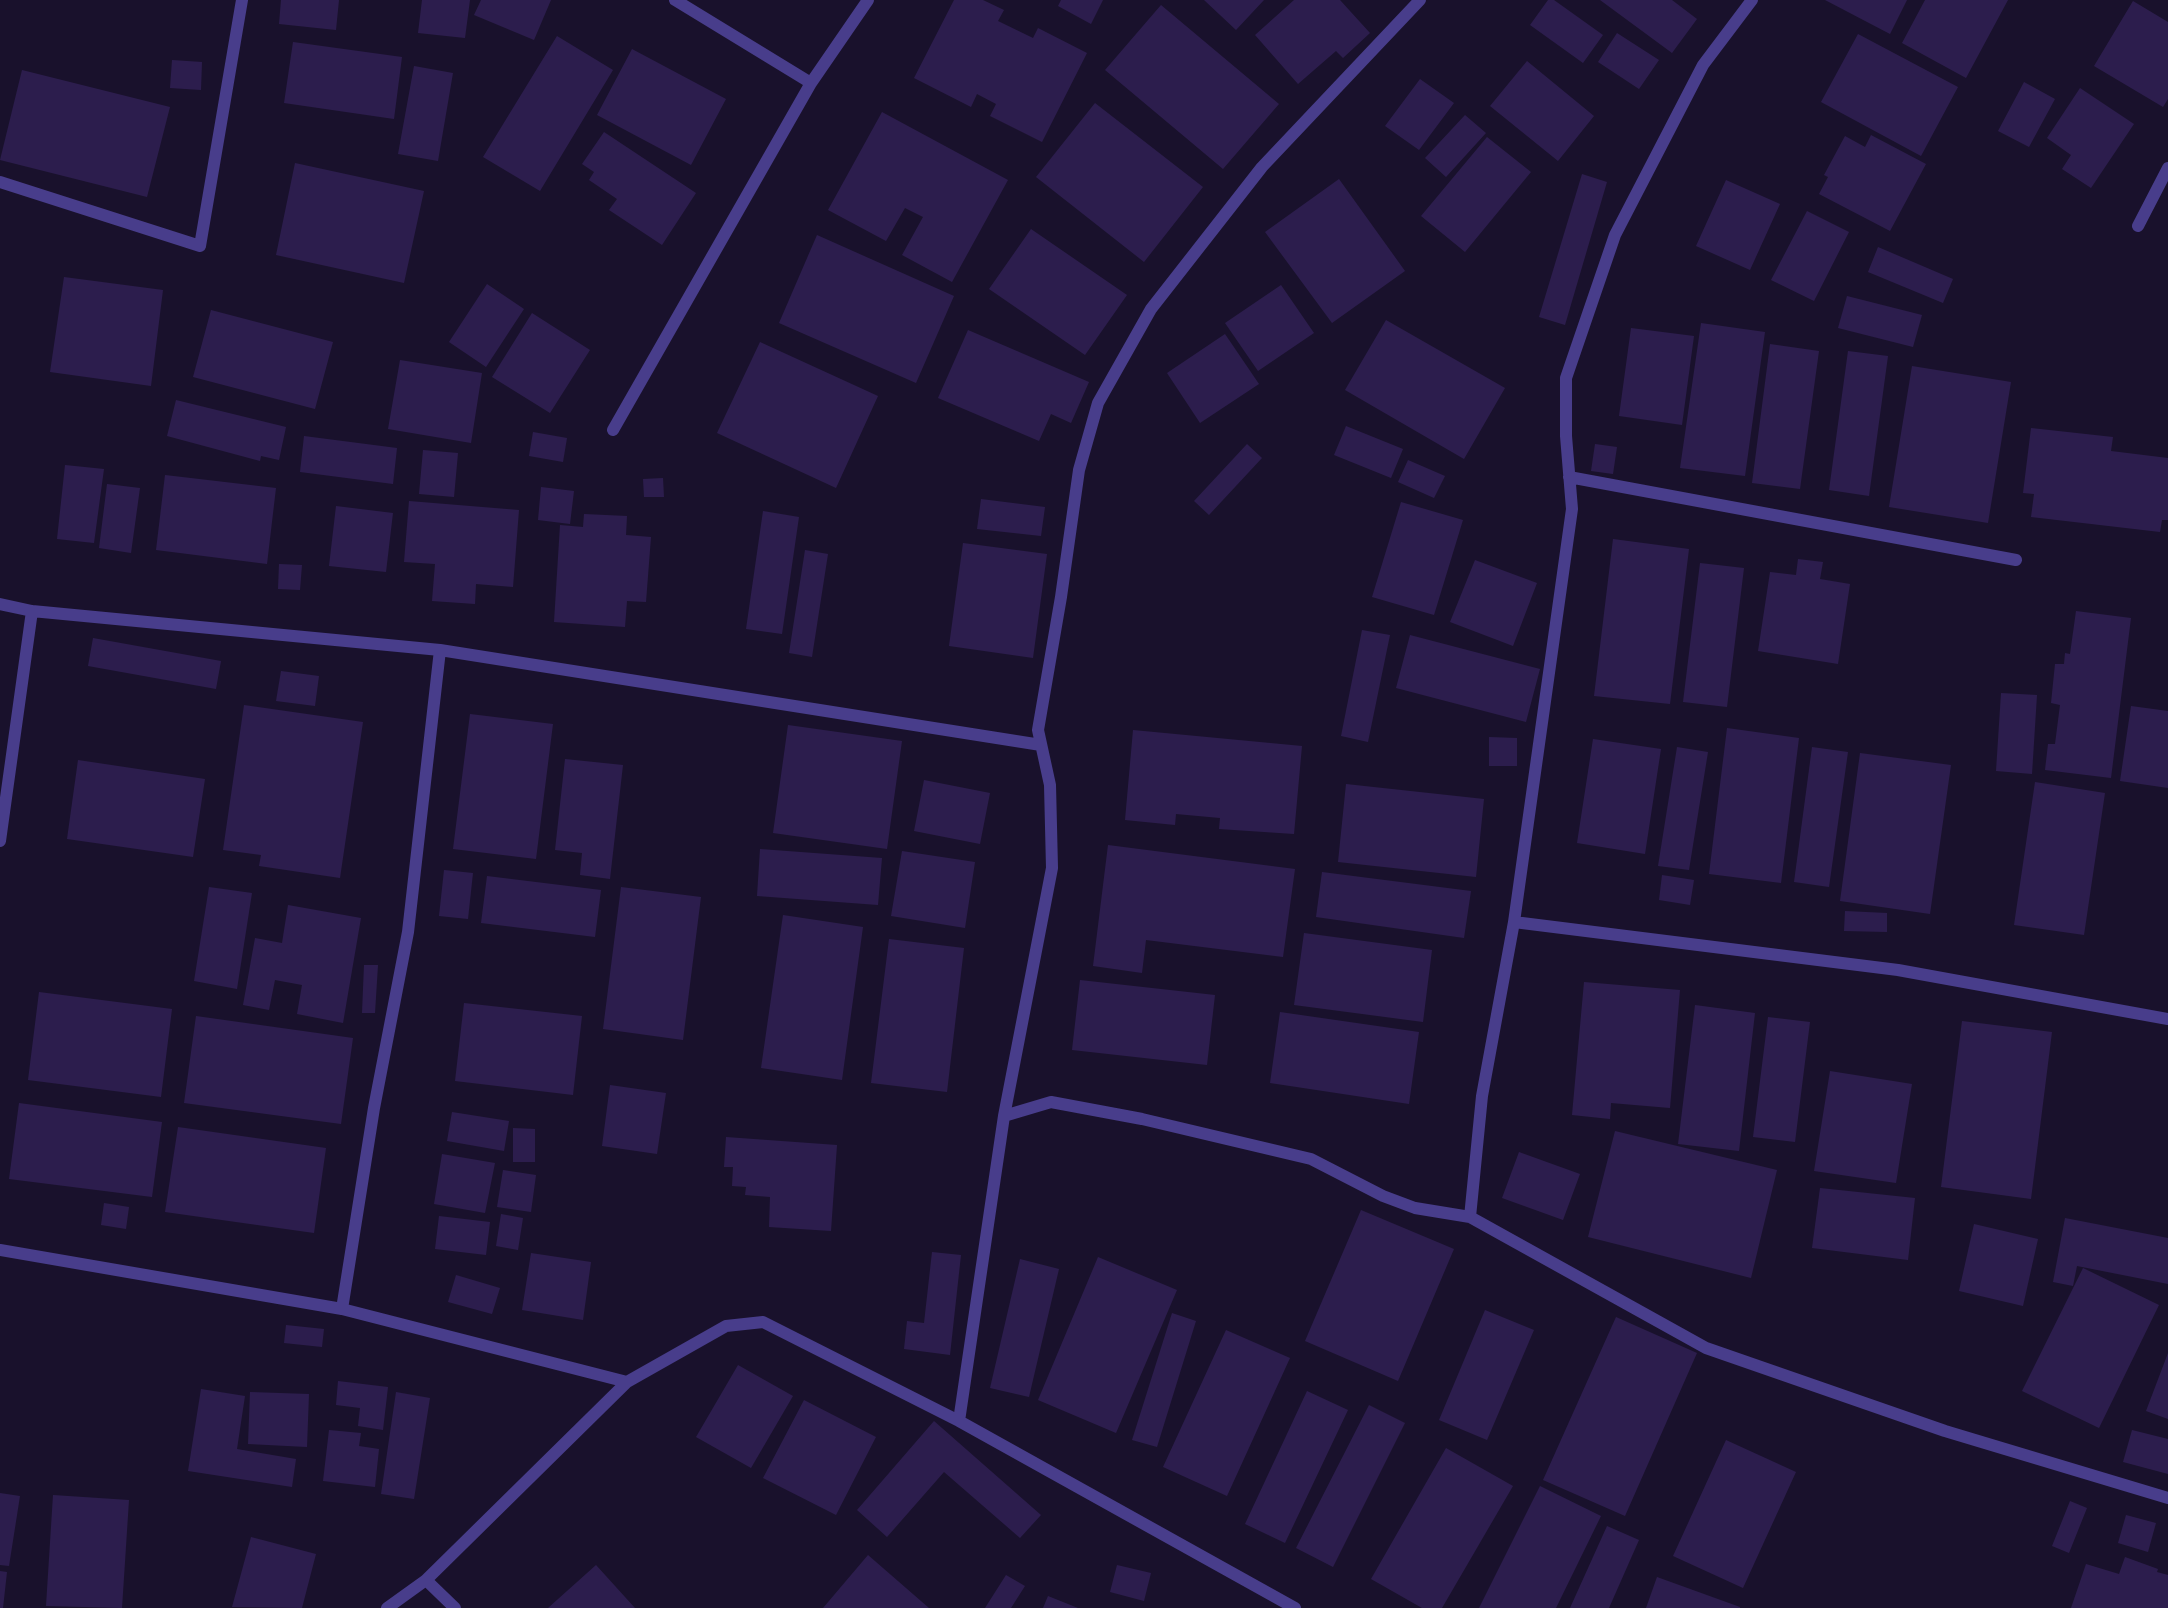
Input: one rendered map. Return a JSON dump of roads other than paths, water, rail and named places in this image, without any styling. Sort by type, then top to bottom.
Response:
[{"type":"street","points":[[0,182],[200,246],[242,0]]},
{"type":"street","points":[[675,0],[811,83]]},
{"type":"street","points":[[613,430],[811,83],[868,0]]},
{"type":"street","points":[[959,1421],[1004,1116],[1052,868],[1050,785],[1038,730],[1061,597],[1079,470],[1098,403],[1151,309],[1262,167],[1420,0]]},
{"type":"street","points":[[1470,1217],[1482,1096],[1514,922],[1572,509],[1566,436],[1566,378],[1615,235],[1703,65],[1752,0]]},
{"type":"street","points":[[2138,226],[2168,168]]},
{"type":"street","points":[[1569,477],[2016,560]]},
{"type":"street","points":[[0,604],[32,611],[440,650],[1041,745]]},
{"type":"street","points":[[0,841],[32,611]]},
{"type":"street","points":[[342,1308],[374,1108],[408,932],[440,650]]},
{"type":"street","points":[[1514,922],[1898,970],[2168,1019]]},
{"type":"street","points":[[1004,1116],[1051,1102],[1142,1118],[1311,1159],[1383,1196],[1415,1208],[1470,1217],[1706,1348],[1946,1431],[2168,1498]]},
{"type":"street","points":[[0,1250],[342,1308],[627,1382]]},
{"type":"street","points":[[387,1608],[426,1580],[627,1382],[726,1326],[763,1322],[959,1421],[1295,1608]]},
{"type":"street","points":[[426,1580],[455,1608]]}]
